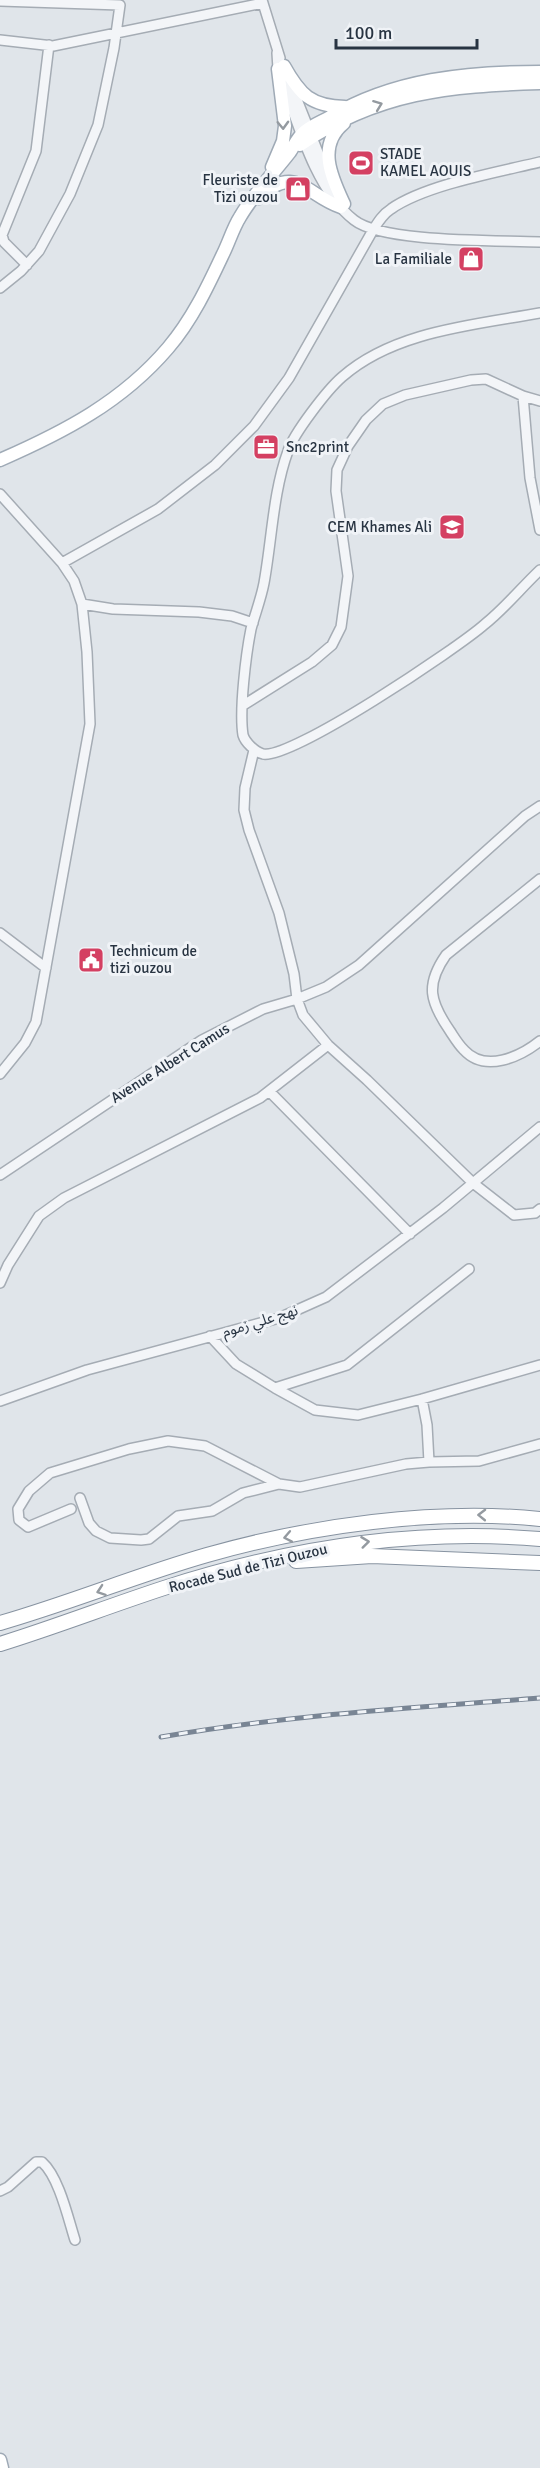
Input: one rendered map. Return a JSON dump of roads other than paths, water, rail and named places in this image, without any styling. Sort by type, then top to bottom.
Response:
[{"type":"highway","name":"Rocade Sud de Tizi Ouzou","points":[[0,1623],[62,1605],[207,1555],[291,1536],[413,1518],[479,1515],[540,1519]]},
{"type":"highway","name":"Rocade Sud de Tizi Ouzou","points":[[0,1644],[53,1628],[162,1588],[308,1551],[417,1537],[540,1539]]},
{"type":"highway","points":[[246,1565],[372,1556],[540,1563]]},
{"type":"main road","points":[[281,68],[305,97],[351,110],[427,91],[481,85],[540,83]]},
{"type":"main road","points":[[267,178],[283,141],[285,126],[281,68]]},
{"type":"main road","points":[[0,460],[69,428],[99,410],[127,389],[148,369],[169,346],[190,317],[209,284],[239,218],[267,178],[307,135],[396,87],[454,76],[540,72]]},
{"type":"main road","points":[[343,205],[329,170],[329,143],[351,110]]},
{"type":"main road","points":[[239,218],[277,183],[294,181],[312,189],[328,202],[343,205]]},
{"type":"main road","points":[[0,2460],[2,2468]]},
{"type":"street","points":[[0,1],[120,5],[98,125],[70,194],[39,251],[27,265],[0,288]]},
{"type":"street","points":[[0,40],[49,45],[116,34],[263,1],[281,68],[324,185],[354,220],[373,230],[406,236],[540,242]]},
{"type":"street","points":[[27,265],[4,242],[2,235],[36,151],[49,45]]},
{"type":"street","points":[[62,563],[158,509],[215,465],[254,426],[289,378],[373,230],[389,210],[403,202],[455,184],[540,162]]},
{"type":"street","points":[[540,313],[433,333],[366,357],[339,379],[307,420],[288,448],[280,480],[263,586],[253,623],[242,706],[243,737],[254,750],[264,755],[279,752],[317,733],[399,685],[456,648],[486,624],[540,570]]},
{"type":"street","points":[[242,706],[312,662],[332,645],[341,627],[348,576],[336,491],[337,470],[348,446],[366,420],[383,404],[405,395],[471,380],[486,379],[524,396],[540,400]]},
{"type":"street","points":[[524,396],[530,478],[540,530]]},
{"type":"street","points":[[0,494],[62,563],[74,581],[82,604],[90,724],[36,1022],[25,1042],[0,1074]]},
{"type":"street","points":[[82,604],[113,609],[198,612],[232,616],[253,623]]},
{"type":"street","points":[[254,750],[245,788],[244,810],[279,913],[294,974],[297,999],[303,1015],[328,1045],[368,1080],[474,1183],[514,1215],[535,1213],[540,1209]]},
{"type":"street","name":"Avenue Albert Camus","points":[[0,1175],[202,1040],[263,1009],[326,987],[359,965],[525,816],[540,806]]},
{"type":"street","points":[[540,879],[446,955],[432,981],[432,999],[438,1013],[464,1051],[477,1058],[496,1061],[512,1059],[540,1041]]},
{"type":"street","points":[[0,933],[46,968]]},
{"type":"street","points":[[0,1282],[39,1216],[64,1198],[240,1108],[268,1091],[328,1045]]},
{"type":"street","points":[[268,1091],[410,1234]]},
{"type":"street","name":"نهج علي زموم","points":[[0,1401],[87,1370],[279,1318],[326,1297],[410,1234],[540,1127]]},
{"type":"street","points":[[275,1388],[347,1365],[469,1269]]},
{"type":"street","points":[[210,1336],[236,1364],[315,1410],[358,1415],[540,1365]]},
{"type":"street","points":[[422,1399],[427,1425],[429,1462]]},
{"type":"street","points":[[71,1509],[28,1527],[19,1520],[18,1509],[29,1491],[50,1473],[129,1449],[168,1441],[205,1446],[279,1484],[300,1487],[406,1464],[478,1461],[540,1444]]},
{"type":"street","points":[[80,1498],[89,1523],[96,1531],[110,1538],[141,1540],[149,1539],[178,1516],[212,1511],[243,1493],[279,1484]]},
{"type":"street","points":[[0,2191],[8,2187],[36,2162],[42,2162],[48,2167],[62,2200],[75,2240]]},
{"type":"railway","points":[[161,1737],[302,1718],[540,1698]]},
{"type":"place","name":"STADE KAMEL AOUIS","points":[[361,163]]},
{"type":"place","name":"Fleuriste de Tizi ouzou","points":[[298,189]]},
{"type":"place","name":"La Familiale","points":[[471,259]]},
{"type":"place","name":"Snc2print","points":[[266,447]]},
{"type":"place","name":"CEM Khames Ali","points":[[452,527]]},
{"type":"place","name":"Technicum de tizi ouzou","points":[[91,960]]}]
